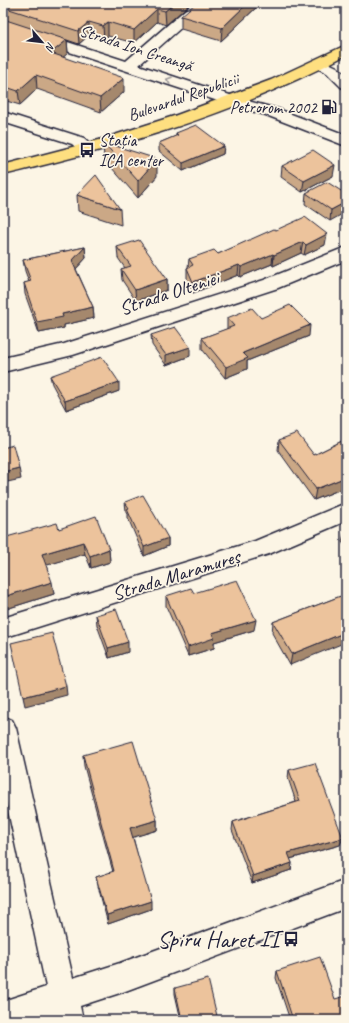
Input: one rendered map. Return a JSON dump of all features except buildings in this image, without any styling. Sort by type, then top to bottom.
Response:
[{"type":"main road","name":"Bulevardul Republicii","points":[[3,170],[166,125],[233,101],[320,64],[346,49]]},
{"type":"street","points":[[129,66],[202,3]]},
{"type":"street","name":"Strada Ion Creangă","points":[[3,25],[233,101],[272,112],[346,141]]},
{"type":"street","points":[[320,64],[332,70],[346,84]]},
{"type":"street","points":[[3,117],[78,141],[87,148]]},
{"type":"street","name":"Strada Olteniei","points":[[3,365],[66,350],[263,286],[346,253]]},
{"type":"street","name":"Strada Maramureș","points":[[3,628],[261,548],[346,512]]},
{"type":"street","points":[[3,728],[66,1008]]},
{"type":"street","points":[[3,1016],[66,1008],[120,978],[346,894]]},
{"type":"place","name":"Petrorom 2002","points":[[329,107]]},
{"type":"place","name":"Stația ICA center","points":[[87,150]]},
{"type":"place","name":"Spiru Haret II","points":[[291,939]]}]
